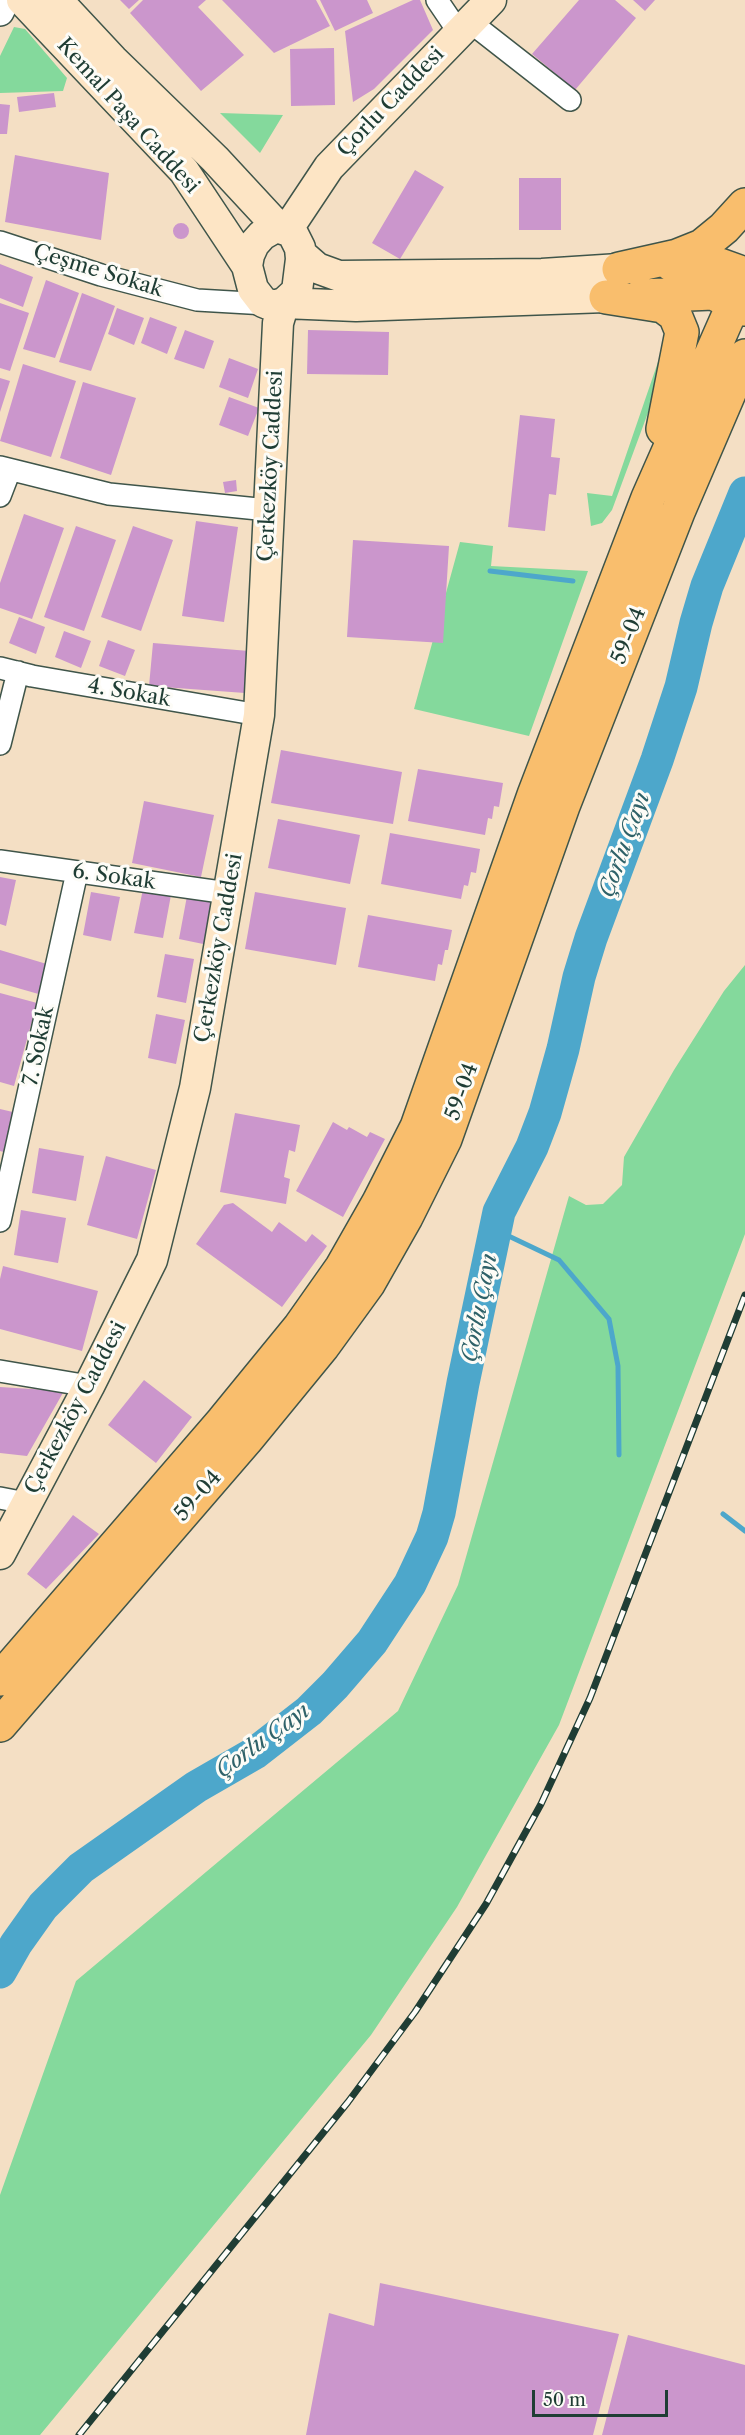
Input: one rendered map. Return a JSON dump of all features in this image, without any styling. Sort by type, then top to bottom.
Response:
[{"type":"main road","name":"Kemal Paşa Caddesi","points":[[22,0],[184,171],[247,266]]},
{"type":"main road","name":"Kemal Paşa Caddesi","points":[[57,0],[113,60],[292,232],[317,268],[339,276],[542,274],[613,283]]},
{"type":"main road","name":"Çorlu Caddesi","points":[[292,232],[329,167],[491,0]]},
{"type":"main road","points":[[613,283],[702,246],[724,228],[745,205]]},
{"type":"main road","points":[[274,309],[293,296],[299,285],[292,232],[270,229],[258,239],[249,255],[247,266],[253,289],[274,309],[356,306],[613,283],[689,263],[717,264],[742,291]]},
{"type":"main road","points":[[613,283],[649,302],[663,306],[675,315],[682,332],[648,498]]},
{"type":"main road","name":"59-04","points":[[0,1679],[224,1421],[299,1328],[342,1268],[380,1203],[417,1127],[534,795],[648,498],[742,291]]},
{"type":"main road","name":"Çerkezköy Caddesi","points":[[0,1554],[13,1500],[89,1386],[152,1260],[195,1088],[259,715],[274,309]]},
{"type":"main road","name":"59-04","points":[[0,1725],[239,1449],[323,1346],[368,1284],[406,1217],[445,1139],[563,806],[678,512],[734,398],[745,356]]},
{"type":"street","points":[[0,12],[6,0]]},
{"type":"street","points":[[437,0],[464,26],[570,100]]},
{"type":"street","name":"Çeşme Sokak","points":[[0,242],[101,275],[197,300],[274,309]]},
{"type":"street","points":[[197,300],[227,291],[247,266]]},
{"type":"street","points":[[0,496],[5,469],[108,494],[268,510]]},
{"type":"street","points":[[0,744],[9,670]]},
{"type":"street","name":"4. Sokak","points":[[9,670],[259,715]]},
{"type":"street","name":"6. Sokak","points":[[0,861],[228,893]]},
{"type":"street","name":"7. Sokak","points":[[0,1221],[77,872]]},
{"type":"street","points":[[0,1371],[89,1386]]},
{"type":"green space","points":[[14,27],[25,29],[67,78],[63,91],[0,93],[0,56]]},
{"type":"green space","points":[[220,113],[283,115],[260,153]]},
{"type":"green space","points":[[642,304],[679,329],[612,510],[602,523],[591,526],[587,493],[612,496],[670,327],[639,319]]},
{"type":"green space","points":[[460,542],[493,546],[491,566],[588,571],[529,736],[414,709]]},
{"type":"green space","points":[[745,965],[745,1234],[559,1725],[457,1907],[371,2035],[40,2435],[0,2435],[0,2195],[76,1981],[398,1711],[458,1585],[569,1196],[586,1205],[603,1204],[622,1185],[624,1157],[674,1070],[724,991]]},
{"type":"building","points":[[120,0],[139,0],[129,9]]},
{"type":"building","points":[[143,0],[206,0],[198,7],[244,55],[201,91],[130,13]]},
{"type":"building","points":[[222,0],[316,0],[330,26],[274,53]]},
{"type":"building","points":[[320,0],[367,0],[373,13],[335,31]]},
{"type":"building","points":[[413,0],[420,0],[433,30],[374,89],[353,102],[345,31]]},
{"type":"building","points":[[579,0],[615,0],[636,18],[575,90],[532,54]]},
{"type":"building","points":[[633,0],[655,0],[645,11]]},
{"type":"building","points":[[334,48],[335,105],[291,106],[290,49]]},
{"type":"building","points":[[54,93],[56,107],[19,112],[17,97]]},
{"type":"building","points":[[0,104],[10,105],[7,134],[0,134]]},
{"type":"building","points":[[15,155],[109,173],[101,240],[5,222]]},
{"type":"building","points":[[415,170],[444,187],[400,259],[372,243]]},
{"type":"building","points":[[519,178],[561,178],[561,230],[519,230]]},
{"type":"building","points":[[181,223],[187,225],[189,231],[187,237],[181,239],[175,237],[173,231],[175,225]]},
{"type":"building","points":[[0,264],[33,277],[23,307],[0,298]]},
{"type":"building","points":[[46,280],[79,293],[55,358],[23,349]]},
{"type":"building","points":[[82,293],[115,306],[91,371],[59,362]]},
{"type":"building","points":[[0,303],[29,313],[10,371],[0,368]]},
{"type":"building","points":[[117,308],[144,318],[134,345],[108,334]]},
{"type":"building","points":[[150,317],[177,327],[167,354],[141,343]]},
{"type":"building","points":[[185,330],[214,341],[204,369],[174,359]]},
{"type":"building","points":[[308,330],[389,332],[388,375],[307,374]]},
{"type":"building","points":[[229,358],[258,369],[248,398],[219,387]]},
{"type":"building","points":[[23,364],[76,381],[51,457],[0,441]]},
{"type":"building","points":[[0,378],[10,381],[0,412]]},
{"type":"building","points":[[83,382],[136,398],[111,475],[60,458]]},
{"type":"building","points":[[229,397],[259,408],[248,436],[219,425]]},
{"type":"building","points":[[520,415],[555,419],[551,457],[560,458],[556,495],[549,494],[545,531],[508,527]]},
{"type":"building","points":[[236,480],[237,491],[225,493],[223,482]]},
{"type":"building","points":[[24,514],[64,528],[32,619],[0,608],[0,583]]},
{"type":"building","points":[[196,521],[238,527],[224,622],[182,616]]},
{"type":"building","points":[[76,526],[116,540],[84,631],[44,617]]},
{"type":"building","points":[[133,526],[173,540],[141,631],[101,617]]},
{"type":"building","points":[[353,540],[449,546],[443,643],[347,637]]},
{"type":"building","points":[[19,617],[45,627],[36,654],[9,643]]},
{"type":"building","points":[[64,631],[91,641],[81,668],[55,657]]},
{"type":"building","points":[[108,640],[135,650],[125,676],[99,666]]},
{"type":"building","points":[[153,643],[249,651],[245,693],[149,686]]},
{"type":"building","points":[[281,750],[402,772],[393,824],[271,803]]},
{"type":"building","points":[[418,769],[503,783],[499,807],[494,806],[492,819],[488,818],[485,835],[408,821]]},
{"type":"building","points":[[144,801],[214,815],[201,877],[132,863]]},
{"type":"building","points":[[278,819],[360,835],[350,884],[268,868]]},
{"type":"building","points":[[390,833],[480,849],[476,873],[471,872],[468,886],[464,885],[461,899],[381,884]]},
{"type":"building","points":[[0,877],[16,880],[6,926],[0,924]]},
{"type":"building","points":[[143,889],[171,895],[163,938],[134,933]]},
{"type":"building","points":[[91,892],[120,897],[111,941],[83,935]]},
{"type":"building","points":[[255,892],[346,908],[336,965],[245,949]]},
{"type":"building","points":[[187,896],[216,901],[208,945],[179,939]]},
{"type":"building","points":[[368,915],[452,930],[442,965],[438,964],[435,981],[358,967]]},
{"type":"building","points":[[0,950],[50,965],[42,995],[0,983]]},
{"type":"building","points":[[165,954],[194,959],[186,1003],[157,997]]},
{"type":"building","points":[[0,993],[37,1003],[14,1086],[0,1082]]},
{"type":"building","points":[[156,1014],[185,1020],[176,1064],[148,1058]]},
{"type":"building","points":[[0,1109],[17,1113],[7,1153],[0,1151]]},
{"type":"building","points":[[235,1113],[300,1125],[295,1152],[289,1150],[284,1177],[290,1179],[286,1204],[220,1192]]},
{"type":"building","points":[[333,1122],[347,1130],[349,1127],[367,1137],[370,1132],[385,1139],[343,1217],[296,1191]]},
{"type":"building","points":[[39,1148],[84,1156],[76,1201],[32,1193]]},
{"type":"building","points":[[106,1156],[156,1170],[137,1239],[87,1225]]},
{"type":"building","points":[[233,1203],[272,1232],[279,1222],[306,1242],[312,1234],[327,1246],[282,1307],[196,1244],[224,1205]]},
{"type":"building","points":[[21,1210],[66,1218],[58,1263],[14,1255]]},
{"type":"building","points":[[3,1266],[98,1291],[82,1351],[0,1329],[0,1279]]},
{"type":"building","points":[[144,1380],[192,1417],[156,1463],[108,1425]]},
{"type":"building","points":[[0,1387],[64,1391],[27,1456],[0,1453]]},
{"type":"building","points":[[73,1515],[99,1534],[46,1589],[27,1574]]},
{"type":"building","points":[[380,2283],[619,2334],[593,2435],[306,2435],[329,2313],[374,2326]]},
{"type":"building","points":[[628,2335],[745,2365],[745,2435],[602,2435]]},
{"type":"waterway","name":"Çorlu Çayı","points":[[0,1972],[16,1944],[43,1906],[81,1868],[196,1787],[255,1753],[309,1711],[372,1642],[410,1584],[432,1537],[439,1513],[463,1383],[499,1212],[532,1147],[545,1113],[591,938],[657,760],[681,687],[707,586],[745,493]]},
{"type":"waterway","points":[[490,571],[573,581]]},
{"type":"waterway","points":[[496,1230],[559,1260],[609,1319],[618,1366],[619,1455]]},
{"type":"waterway","points":[[723,1514],[745,1531]]},
{"type":"railway","points":[[79,2435],[348,2102],[415,2012],[486,1904],[541,1804],[590,1698],[745,1295]]}]
